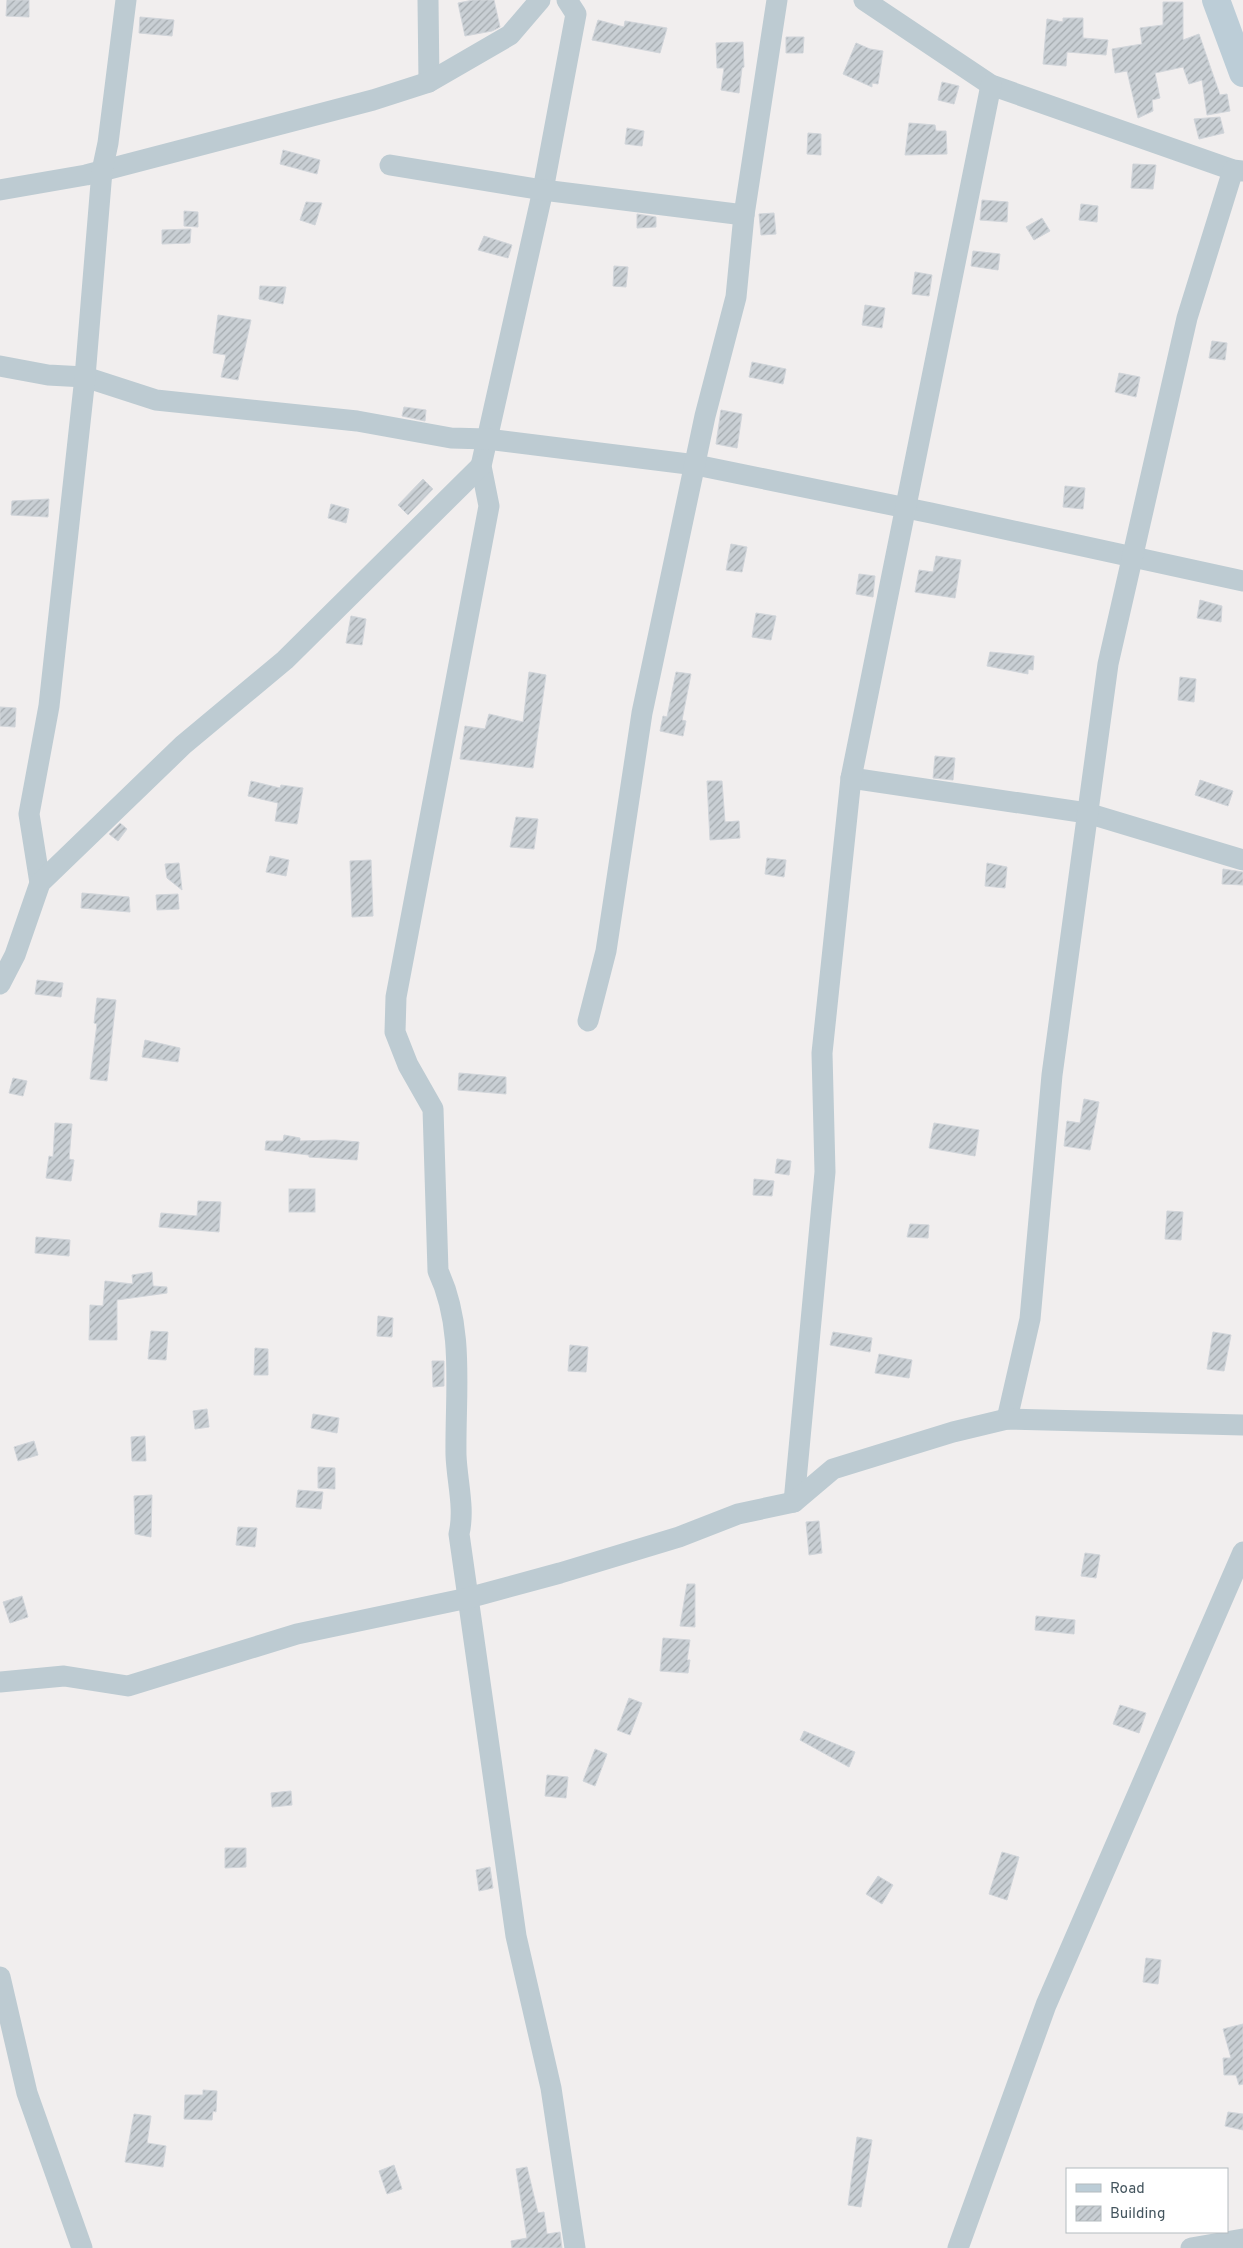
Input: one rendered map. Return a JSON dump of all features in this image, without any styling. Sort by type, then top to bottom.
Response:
[{"type":"main road","points":[[1216,0],[1243,73]]},
{"type":"street","points":[[40,883],[29,814],[49,706],[84,377],[102,170],[108,144],[126,0]]},
{"type":"street","points":[[428,0],[429,82]]},
{"type":"street","points":[[0,190],[102,170],[373,100],[429,82],[510,35],[540,0]]},
{"type":"street","points":[[567,0],[576,14],[543,190],[481,466],[489,506],[396,997],[395,1032],[408,1065],[433,1108],[438,1271],[447,1290],[457,1346],[456,1457],[462,1521],[459,1534],[516,1936],[551,2088],[575,2248]]},
{"type":"street","points":[[588,1021],[606,951],[642,713],[705,416],[736,297],[744,215],[777,0]]},
{"type":"street","points":[[864,0],[991,86],[1238,170],[1188,318],[1108,664],[1052,1075],[1030,1319],[1007,1419]]},
{"type":"street","points":[[794,1502],[825,1172],[822,1053],[851,778],[991,86]]},
{"type":"street","points":[[390,165],[543,190],[744,215]]},
{"type":"street","points":[[0,366],[48,375],[84,377],[156,400],[358,421],[451,438],[487,439],[696,465],[906,508],[1243,582]]},
{"type":"street","points":[[0,984],[15,955],[40,883],[183,745],[285,660],[481,466]]},
{"type":"street","points":[[851,778],[1087,813],[1243,860]]},
{"type":"street","points":[[0,1682],[64,1676],[128,1686],[297,1634],[468,1598],[660,1543],[738,1514],[794,1502],[833,1469],[954,1432],[1007,1419],[1243,1425]]},
{"type":"street","points":[[958,2248],[1046,2005],[1243,1552]]},
{"type":"street","points":[[0,1977],[27,2092],[82,2248]]},
{"type":"street","points":[[1191,2248],[1243,2239]]},
{"type":"building","points":[[7,0],[29,0],[29,17],[6,16]]},
{"type":"building","points":[[473,0],[494,0],[500,27],[492,31],[465,36],[458,3]]},
{"type":"building","points":[[1163,2],[1183,2],[1183,40],[1199,34],[1220,95],[1227,94],[1230,111],[1207,115],[1202,80],[1189,84],[1183,67],[1155,73],[1160,98],[1152,100],[1153,111],[1138,118],[1127,71],[1115,73],[1112,49],[1142,44],[1140,28],[1163,25]]},
{"type":"building","points":[[140,17],[174,20],[172,36],[139,33]]},
{"type":"building","points":[[1063,18],[1083,18],[1083,38],[1108,40],[1106,55],[1067,52],[1066,66],[1043,64],[1047,19],[1063,22]]},
{"type":"building","points":[[598,20],[624,27],[625,21],[667,28],[660,53],[592,40]]},
{"type":"building","points":[[786,37],[804,37],[803,53],[786,53]]},
{"type":"building","points":[[743,42],[744,67],[742,68],[739,93],[721,90],[724,68],[717,68],[716,43]]},
{"type":"building","points":[[856,43],[870,49],[883,51],[878,84],[872,83],[872,87],[843,74]]},
{"type":"building","points":[[942,82],[959,86],[954,104],[938,100]]},
{"type":"building","points":[[1220,117],[1224,133],[1199,139],[1194,119]]},
{"type":"building","points":[[909,123],[935,125],[936,131],[946,131],[947,154],[905,155]]},
{"type":"building","points":[[627,128],[644,131],[642,146],[625,144]]},
{"type":"building","points":[[808,133],[821,134],[821,155],[807,154]]},
{"type":"building","points":[[283,150],[320,160],[317,174],[280,164]]},
{"type":"building","points":[[1133,164],[1156,165],[1153,189],[1131,188]]},
{"type":"building","points":[[982,200],[1008,202],[1007,222],[980,220]]},
{"type":"building","points":[[306,202],[322,203],[315,225],[300,220]]},
{"type":"building","points":[[1081,204],[1098,206],[1097,222],[1079,220]]},
{"type":"building","points":[[184,211],[198,212],[198,227],[184,226]]},
{"type":"building","points":[[774,213],[776,234],[761,235],[759,214]]},
{"type":"building","points":[[637,214],[656,217],[656,227],[637,228]]},
{"type":"building","points":[[1042,218],[1050,231],[1034,240],[1026,227]]},
{"type":"building","points":[[191,229],[190,243],[162,244],[162,230]]},
{"type":"building","points":[[484,236],[512,245],[508,258],[478,250]]},
{"type":"building","points":[[973,251],[1000,254],[998,270],[971,266]]},
{"type":"building","points":[[614,266],[628,267],[626,287],[613,286]]},
{"type":"building","points":[[915,272],[932,275],[929,296],[912,294]]},
{"type":"building","points":[[260,286],[286,287],[283,304],[259,299]]},
{"type":"building","points":[[865,305],[885,308],[882,328],[862,325]]},
{"type":"building","points":[[218,315],[251,320],[238,380],[221,377],[226,355],[213,353]]},
{"type":"building","points":[[1212,341],[1227,343],[1225,360],[1209,358]]},
{"type":"building","points":[[752,362],[786,369],[783,384],[749,377]]},
{"type":"building","points":[[1119,373],[1140,377],[1136,397],[1115,392]]},
{"type":"building","points":[[404,407],[426,410],[425,421],[402,416]]},
{"type":"building","points":[[721,410],[742,414],[737,448],[716,444]]},
{"type":"building","points":[[423,479],[433,489],[408,515],[398,505]]},
{"type":"building","points":[[1065,486],[1085,488],[1083,509],[1063,507]]},
{"type":"building","points":[[49,499],[48,517],[11,515],[12,501]]},
{"type":"building","points":[[331,504],[349,509],[346,523],[328,518]]},
{"type":"building","points":[[731,544],[747,547],[742,572],[726,570]]},
{"type":"building","points":[[936,556],[961,560],[955,598],[915,592],[919,570],[933,572]]},
{"type":"building","points":[[859,574],[875,576],[873,597],[856,594]]},
{"type":"building","points":[[1200,600],[1222,606],[1221,622],[1197,618]]},
{"type":"building","points":[[756,613],[776,616],[771,640],[752,637]]},
{"type":"building","points":[[351,616],[366,619],[362,645],[346,643]]},
{"type":"building","points":[[990,652],[1034,656],[1033,670],[1028,669],[1028,674],[987,666]]},
{"type":"building","points":[[529,672],[546,675],[533,768],[460,759],[465,726],[485,729],[489,714],[523,722]]},
{"type":"building","points":[[676,672],[691,674],[682,720],[686,721],[683,736],[660,731],[663,716],[667,717]]},
{"type":"building","points":[[1180,677],[1196,679],[1194,702],[1178,700]]},
{"type":"building","points":[[0,707],[16,708],[15,727],[0,726]]},
{"type":"building","points":[[935,756],[955,758],[953,780],[933,778]]},
{"type":"building","points":[[1200,780],[1233,791],[1228,806],[1195,795]]},
{"type":"building","points":[[251,781],[280,788],[281,785],[303,788],[297,824],[275,821],[278,803],[248,796]]},
{"type":"building","points":[[707,781],[722,781],[725,822],[739,821],[740,838],[710,840]]},
{"type":"building","points":[[516,817],[538,819],[534,849],[510,847]]},
{"type":"building","points":[[120,823],[127,829],[118,841],[109,834]]},
{"type":"building","points":[[270,856],[289,860],[286,876],[266,872]]},
{"type":"building","points":[[767,858],[786,860],[784,877],[765,874]]},
{"type":"building","points":[[371,860],[373,916],[352,917],[350,861]]},
{"type":"building","points":[[179,863],[182,890],[167,878],[165,864]]},
{"type":"building","points":[[987,863],[1007,867],[1005,888],[985,886]]},
{"type":"building","points":[[1223,869],[1243,872],[1243,885],[1222,884]]},
{"type":"building","points":[[82,893],[129,897],[130,912],[81,908]]},
{"type":"building","points":[[178,894],[179,909],[157,910],[156,895]]},
{"type":"building","points":[[37,980],[63,983],[61,997],[35,994]]},
{"type":"building","points":[[97,998],[116,1000],[107,1081],[90,1079],[97,1024],[94,1023]]},
{"type":"building","points":[[145,1040],[180,1048],[178,1062],[142,1057]]},
{"type":"building","points":[[459,1073],[506,1077],[506,1094],[458,1090]]},
{"type":"building","points":[[13,1078],[27,1081],[23,1096],[9,1093]]},
{"type":"building","points":[[1084,1099],[1099,1102],[1090,1150],[1064,1146],[1067,1121],[1080,1123]]},
{"type":"building","points":[[55,1123],[72,1124],[69,1159],[74,1160],[71,1181],[46,1178],[49,1156],[53,1157]]},
{"type":"building","points":[[934,1123],[979,1130],[975,1156],[929,1148]]},
{"type":"building","points":[[284,1135],[300,1138],[300,1141],[335,1140],[359,1142],[357,1160],[309,1157],[309,1155],[265,1150],[266,1141],[283,1141]]},
{"type":"building","points":[[777,1159],[791,1161],[789,1175],[775,1173]]},
{"type":"building","points":[[754,1179],[774,1181],[772,1196],[753,1195]]},
{"type":"building","points":[[289,1189],[315,1189],[315,1212],[289,1212]]},
{"type":"building","points":[[198,1201],[221,1202],[219,1232],[159,1227],[161,1213],[197,1216]]},
{"type":"building","points":[[1167,1211],[1183,1212],[1181,1240],[1165,1239]]},
{"type":"building","points":[[910,1224],[929,1225],[928,1238],[907,1237]]},
{"type":"building","points":[[36,1237],[70,1240],[69,1256],[35,1253]]},
{"type":"building","points":[[152,1272],[153,1286],[167,1287],[167,1293],[117,1300],[117,1340],[89,1340],[90,1305],[103,1306],[105,1281],[133,1284],[132,1275]]},
{"type":"building","points":[[378,1316],[393,1318],[392,1337],[377,1336]]},
{"type":"building","points":[[151,1331],[168,1332],[166,1360],[148,1359]]},
{"type":"building","points":[[833,1332],[872,1338],[870,1352],[830,1345]]},
{"type":"building","points":[[1213,1332],[1231,1335],[1224,1371],[1207,1369]]},
{"type":"building","points":[[570,1345],[588,1347],[586,1372],[568,1371]]},
{"type":"building","points":[[255,1348],[268,1349],[268,1375],[254,1375]]},
{"type":"building","points":[[879,1354],[912,1360],[909,1378],[875,1373]]},
{"type":"building","points":[[432,1361],[444,1361],[444,1386],[433,1387]]},
{"type":"building","points":[[207,1409],[209,1427],[195,1429],[193,1411]]},
{"type":"building","points":[[313,1414],[339,1418],[337,1433],[311,1428]]},
{"type":"building","points":[[145,1436],[146,1461],[132,1461],[131,1437]]},
{"type":"building","points":[[34,1441],[38,1455],[18,1461],[14,1447]]},
{"type":"building","points":[[318,1467],[335,1468],[335,1489],[318,1488]]},
{"type":"building","points":[[298,1490],[323,1492],[321,1509],[296,1507]]},
{"type":"building","points":[[152,1495],[151,1537],[135,1534],[134,1496]]},
{"type":"building","points":[[819,1521],[822,1553],[809,1555],[806,1522]]},
{"type":"building","points":[[238,1527],[257,1528],[255,1547],[236,1545]]},
{"type":"building","points":[[1085,1553],[1100,1555],[1096,1578],[1081,1576]]},
{"type":"building","points":[[687,1584],[695,1584],[695,1627],[680,1626]]},
{"type":"building","points":[[22,1596],[28,1617],[10,1623],[3,1602]]},
{"type":"building","points":[[1036,1616],[1075,1620],[1074,1634],[1035,1630]]},
{"type":"building","points":[[663,1638],[690,1640],[687,1660],[690,1660],[688,1673],[660,1671]]},
{"type":"building","points":[[629,1698],[642,1703],[630,1735],[617,1730]]},
{"type":"building","points":[[1120,1705],[1146,1713],[1139,1733],[1113,1724]]},
{"type":"building","points":[[804,1731],[855,1752],[849,1767],[800,1740]]},
{"type":"building","points":[[595,1749],[607,1754],[595,1786],[583,1781]]},
{"type":"building","points":[[547,1775],[568,1777],[566,1798],[545,1796]]},
{"type":"building","points":[[291,1791],[292,1805],[272,1807],[271,1793]]},
{"type":"building","points":[[225,1848],[246,1848],[246,1867],[225,1868]]},
{"type":"building","points":[[1002,1852],[1019,1857],[1007,1900],[989,1894]]},
{"type":"building","points":[[490,1867],[493,1888],[479,1891],[476,1870]]},
{"type":"building","points":[[878,1876],[893,1885],[882,1904],[866,1894]]},
{"type":"building","points":[[1146,1958],[1161,1960],[1158,1984],[1143,1982]]},
{"type":"building","points":[[1243,2024],[1243,2084],[1239,2085],[1236,2075],[1224,2075],[1223,2058],[1231,2058],[1223,2029]]},
{"type":"building","points":[[203,2090],[217,2091],[216,2112],[213,2111],[212,2120],[184,2119],[185,2095],[203,2095]]},
{"type":"building","points":[[1228,2112],[1243,2114],[1243,2130],[1225,2126]]},
{"type":"building","points":[[134,2114],[151,2116],[147,2143],[166,2146],[163,2167],[125,2162]]},
{"type":"building","points":[[857,2137],[872,2140],[861,2207],[848,2205]]},
{"type":"building","points":[[394,2165],[402,2189],[387,2194],[379,2171]]},
{"type":"building","points":[[527,2167],[538,2213],[544,2212],[547,2234],[560,2232],[562,2248],[512,2248],[511,2241],[527,2238],[516,2169]]}]
